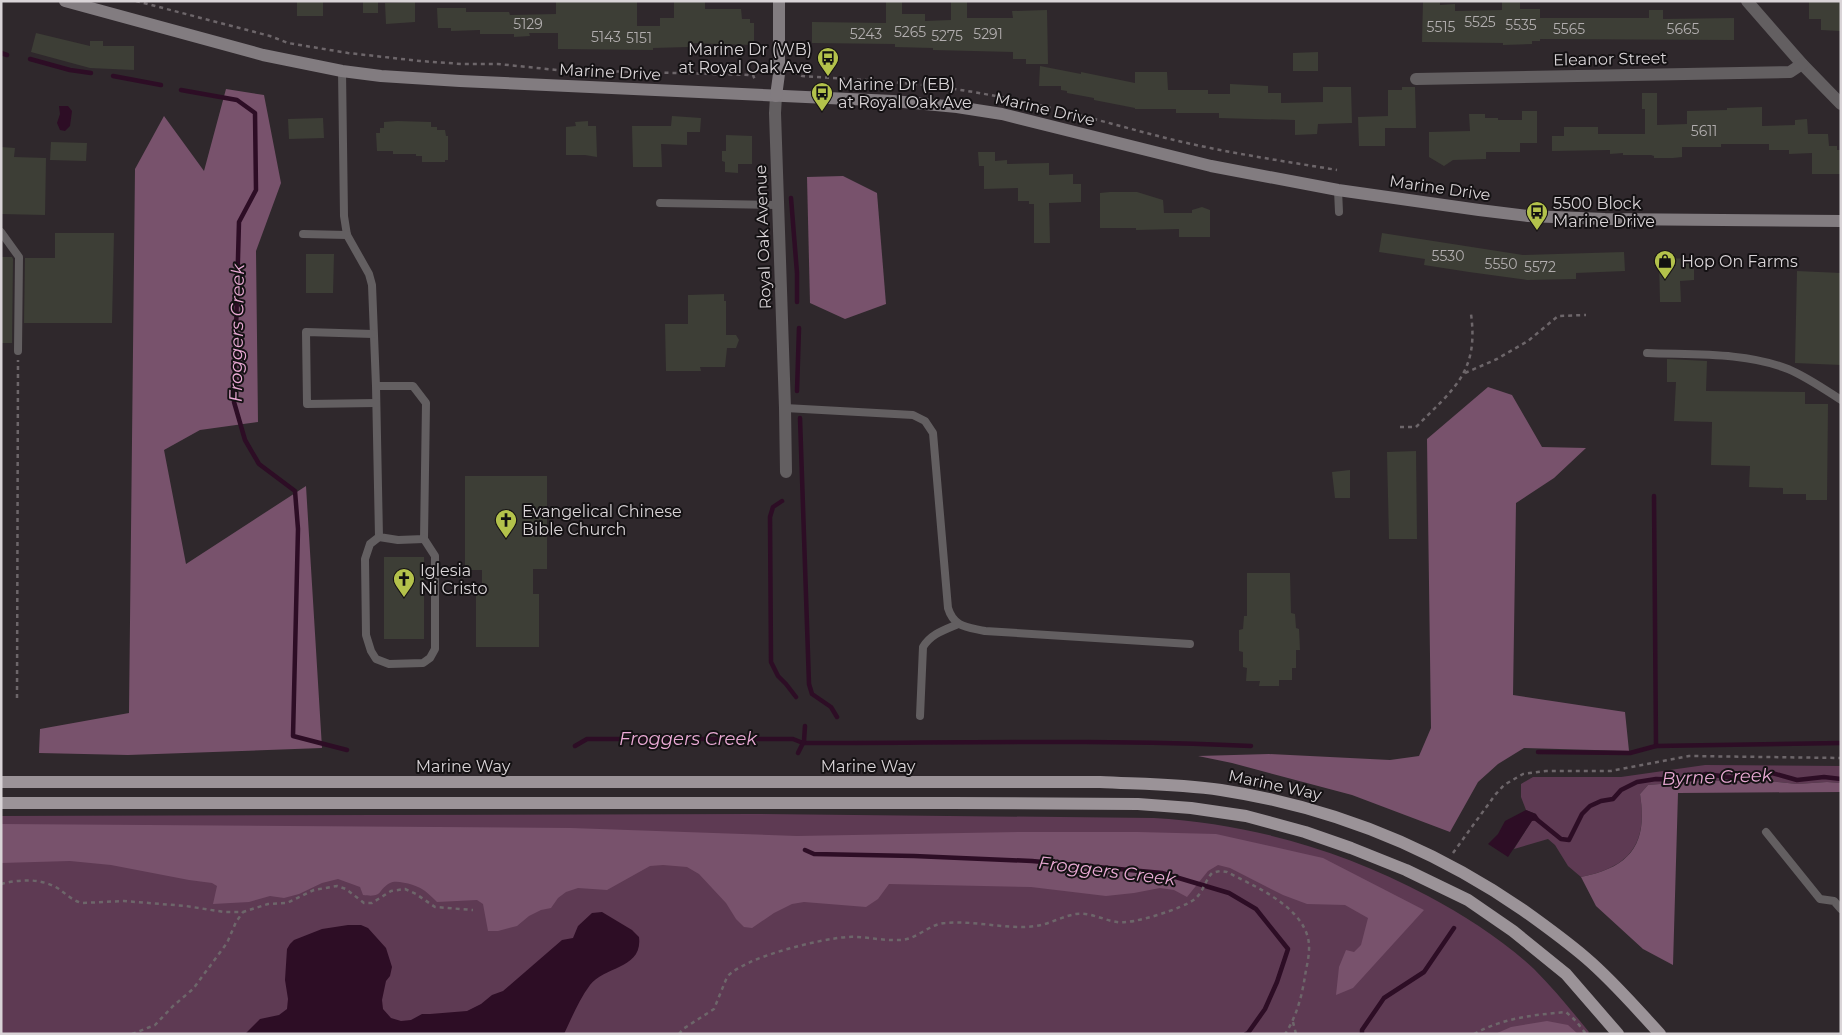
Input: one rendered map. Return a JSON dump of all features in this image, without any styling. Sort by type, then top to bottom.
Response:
[{"type":"main road","name":"Marine Way","points":[[1,782],[1100,782],[1182,785],[1220,790],[1304,806],[1354,822],[1403,842],[1446,863],[1504,897],[1587,958],[1660,1034]]},
{"type":"main road","points":[[1,803],[961,803],[1138,804],[1190,808],[1246,816],[1305,832],[1406,870],[1468,900],[1513,932],[1566,974],[1618,1034]]},
{"type":"street","name":"Marine Drive","points":[[65,1],[263,55],[342,71],[381,76],[460,82],[893,101],[957,107],[1002,114],[1211,166],[1338,190],[1528,216],[1650,220],[1841,221]]},
{"type":"street","name":"Royal Oak Avenue","points":[[779,1],[779,74],[775,113],[786,408],[786,472]]},
{"type":"street","points":[[1748,1],[1802,64],[1841,104]]},
{"type":"street","name":"Eleanor Street","points":[[1416,79],[1790,72],[1802,64]]},
{"type":"lane","points":[[342,71],[344,216],[347,235],[369,274],[372,285],[379,537]]},
{"type":"lane","points":[[1338,190],[1339,212]]},
{"type":"lane","points":[[660,203],[778,206]]},
{"type":"lane","points":[[1,232],[19,257],[18,350]]},
{"type":"lane","points":[[303,234],[347,235]]},
{"type":"lane","points":[[373,334],[306,332],[307,404],[376,403]]},
{"type":"lane","points":[[1647,353],[1727,356],[1787,368],[1810,379],[1841,400]]},
{"type":"lane","points":[[376,386],[413,386],[426,402],[424,539],[435,556],[435,649],[430,658],[423,663],[389,664],[376,659],[370,651],[366,635],[365,559],[370,544],[379,537],[398,540],[424,539]]},
{"type":"lane","points":[[786,408],[913,414],[925,421],[933,433],[948,608],[951,618],[958,624],[985,631],[1190,644]]},
{"type":"lane","points":[[920,716],[923,647],[927,640],[935,634],[958,624]]},
{"type":"lane","points":[[1766,832],[1820,899],[1837,899],[1841,909]]},
{"type":"path","points":[[136,1],[270,36],[288,43],[348,54],[557,70],[753,75],[755,80]]},
{"type":"path","points":[[1400,428],[1416,427],[1458,385],[1465,373],[1473,335],[1471,314]]},
{"type":"path","points":[[1465,373],[1497,359],[1528,341],[1558,316],[1586,315]]},
{"type":"path","points":[[17,698],[18,350]]},
{"type":"path","points":[[1446,863],[1494,795],[1504,785],[1523,774],[1546,771],[1611,771],[1689,756],[1841,758]]},
{"type":"path","points":[[679,1034],[683,1029],[714,1009],[730,973],[766,956],[802,945],[846,937],[904,940],[929,927],[942,923],[1004,927],[1037,926],[1077,914],[1088,914],[1122,923],[1146,918],[1187,905],[1200,893],[1209,877],[1215,872],[1227,872],[1279,900],[1299,919],[1308,936],[1310,949],[1304,984],[1292,1020],[1284,1034]]},
{"type":"path","points":[[1,884],[33,880],[46,883],[82,904],[124,901],[186,906],[224,912],[243,912],[268,904],[287,904],[314,890],[337,886],[346,889],[364,903],[372,903],[391,892],[405,889],[416,894],[434,907],[473,910]]},
{"type":"path","points":[[132,1034],[155,1025],[173,1006],[194,989],[227,943],[236,922],[243,912]]},
{"type":"path","points":[[1474,1034],[1522,1016],[1566,1012],[1586,1034]]},
{"type":"path","points":[[1292,1020],[1296,1034]]},
{"type":"shaded area","points":[[226,89],[264,95],[281,183],[256,251],[258,422],[200,430],[164,450],[186,564],[306,486],[322,748],[128,755],[39,753],[40,729],[129,713],[135,169],[164,116],[204,171]]},
{"type":"shaded area","points":[[59,106],[68,106],[72,111],[70,126],[65,131],[60,130],[57,123],[60,114]]},
{"type":"shaded area","points":[[843,176],[877,193],[886,304],[845,319],[810,303],[807,177]]},
{"type":"shaded area","points":[[1488,387],[1512,395],[1542,447],[1586,448],[1554,478],[1516,503],[1513,695],[1625,712],[1629,751],[1524,748],[1498,764],[1478,782],[1450,832],[1352,795],[1232,763],[1198,756],[1269,754],[1390,760],[1419,756],[1431,728],[1427,439]]},
{"type":"shaded area","points":[[1705,765],[1841,766],[1841,783],[1797,784],[1769,781],[1696,781],[1648,785],[1640,794],[1641,827],[1638,840],[1632,851],[1612,867],[1581,877],[1568,866],[1555,845],[1548,839],[1514,849],[1536,814],[1526,810],[1521,797],[1521,784],[1533,777],[1621,777]]},
{"type":"shaded area","points":[[1696,781],[1769,781],[1797,784],[1841,783],[1841,792],[1678,793],[1673,965],[1643,949],[1596,906],[1581,877],[1612,867],[1624,860],[1632,850],[1638,840],[1641,827],[1640,794],[1648,785]]},
{"type":"shaded area","points":[[1526,810],[1536,814],[1540,820],[1532,821],[1508,857],[1488,844],[1498,834],[1505,821]]},
{"type":"shaded area","points":[[753,814],[1154,818],[1226,826],[1261,833],[1295,842],[1363,865],[1428,896],[1470,920],[1497,938],[1534,969],[1589,1032],[1587,1034],[1,1034],[1,816]]},
{"type":"shaded area","points":[[1,824],[571,828],[797,836],[1023,832],[1216,834],[1323,858],[1424,910],[1353,988],[1336,995],[1339,967],[1346,950],[1354,952],[1361,945],[1368,918],[1345,905],[1307,904],[1283,895],[1230,868],[1218,865],[1208,871],[1187,897],[1174,890],[1160,888],[1106,896],[1031,887],[889,884],[878,899],[866,907],[804,902],[792,904],[774,913],[752,928],[744,927],[736,919],[726,903],[699,874],[687,867],[650,866],[607,890],[578,888],[566,892],[558,898],[551,908],[541,910],[529,916],[517,926],[498,931],[488,931],[483,904],[477,900],[437,902],[422,889],[403,882],[390,883],[380,893],[370,896],[363,895],[360,887],[338,879],[322,883],[299,894],[284,898],[270,896],[249,902],[213,904],[217,886],[212,883],[111,865],[70,861],[1,863]]},
{"type":"shaded area","points":[[602,912],[632,930],[639,937],[639,947],[629,961],[604,974],[590,985],[564,1034],[245,1034],[260,1019],[279,1015],[287,1009],[288,999],[285,980],[287,949],[294,940],[322,929],[361,925],[368,928],[386,948],[392,967],[390,976],[386,981],[382,1000],[383,1009],[391,1018],[401,1021],[411,1020],[422,1014],[467,1011],[481,1004],[492,995],[503,991],[562,940],[573,938],[578,926],[592,913]]},
{"type":"shaded area","points":[[1547,1021],[1568,1025],[1578,1034],[1495,1034],[1511,1027]]},
{"type":"building","points":[[297,1],[323,1],[323,16],[297,16]]},
{"type":"building","points":[[363,1],[378,1],[378,13],[363,13]]},
{"type":"building","points":[[556,1],[637,1],[637,26],[660,26],[660,18],[674,18],[674,1],[705,1],[705,9],[741,9],[742,19],[750,19],[750,23],[754,23],[754,45],[688,43],[688,47],[653,48],[653,50],[558,49],[558,33],[529,33],[530,36],[514,37],[514,34],[480,34],[480,30],[451,31],[451,28],[438,28],[437,8],[466,8],[466,12],[509,12],[510,15],[556,14]]},
{"type":"building","points":[[886,1],[902,1],[902,14],[925,14],[925,21],[951,20],[951,1],[967,1],[967,18],[1013,18],[1012,11],[1047,10],[1048,64],[1026,64],[1026,59],[1013,59],[1013,52],[933,50],[933,48],[895,47],[895,44],[812,43],[812,22],[886,23]]},
{"type":"building","points":[[1423,1],[1440,1],[1440,5],[1455,4],[1455,11],[1502,10],[1502,1],[1520,1],[1520,9],[1540,9],[1540,18],[1649,18],[1649,10],[1663,10],[1663,19],[1734,18],[1734,40],[1540,39],[1540,41],[1532,41],[1532,44],[1503,45],[1503,43],[1422,42]]},
{"type":"building","points":[[1809,1],[1841,1],[1840,31],[1821,30],[1821,19],[1809,19]]},
{"type":"building","points":[[415,2],[415,22],[386,24],[385,3]]},
{"type":"building","points":[[36,33],[90,46],[90,41],[103,41],[103,46],[134,46],[134,70],[90,68],[31,52]]},
{"type":"building","points":[[1318,52],[1318,71],[1293,71],[1293,53]]},
{"type":"building","points":[[1040,66],[1135,83],[1135,72],[1167,72],[1168,90],[1208,90],[1208,94],[1230,94],[1230,84],[1268,86],[1268,93],[1281,93],[1281,103],[1323,102],[1323,87],[1351,87],[1352,123],[1318,124],[1317,134],[1295,135],[1295,120],[1219,118],[1219,113],[1176,113],[1176,109],[1135,109],[1067,93],[1067,91],[1061,90],[1061,86],[1039,86]]},
{"type":"building","points":[[1402,87],[1415,87],[1416,128],[1385,128],[1385,146],[1359,146],[1358,117],[1388,116],[1388,90],[1402,90]]},
{"type":"building","points":[[1642,93],[1657,93],[1657,125],[1687,124],[1687,111],[1727,110],[1727,108],[1762,107],[1762,126],[1795,125],[1795,120],[1807,119],[1808,134],[1828,134],[1829,146],[1837,146],[1837,150],[1841,150],[1841,174],[1812,174],[1812,153],[1789,154],[1789,150],[1769,150],[1769,144],[1721,144],[1721,147],[1682,147],[1682,157],[1673,158],[1654,158],[1651,155],[1623,155],[1623,153],[1610,154],[1610,150],[1552,151],[1552,136],[1564,136],[1564,127],[1598,127],[1598,134],[1645,134],[1645,109],[1642,109]]},
{"type":"building","points":[[1522,111],[1537,111],[1537,143],[1520,143],[1520,152],[1486,152],[1486,159],[1453,160],[1444,166],[1429,157],[1429,132],[1470,131],[1469,114],[1485,114],[1485,118],[1498,118],[1498,120],[1522,120]]},
{"type":"building","points":[[672,116],[701,118],[700,132],[687,132],[687,145],[661,144],[662,167],[633,167],[632,126],[671,126]]},
{"type":"building","points":[[323,118],[324,138],[289,139],[288,119]]},
{"type":"building","points":[[588,121],[588,126],[596,126],[597,157],[566,155],[566,127],[576,126],[575,122]]},
{"type":"building","points":[[384,122],[431,122],[431,127],[437,127],[437,130],[445,130],[446,136],[448,136],[448,160],[445,160],[445,162],[422,162],[422,156],[416,156],[416,154],[393,154],[393,151],[377,151],[376,133],[380,133],[380,128],[384,128]]},
{"type":"building","points":[[726,135],[752,136],[752,164],[738,164],[738,173],[725,172],[722,151],[726,151]]},
{"type":"building","points":[[51,142],[87,143],[86,161],[50,160]]},
{"type":"building","points":[[1,147],[15,148],[14,157],[46,158],[45,215],[1,214]]},
{"type":"building","points":[[978,152],[995,152],[995,161],[1007,160],[1007,164],[1049,163],[1049,175],[1073,174],[1073,184],[1081,184],[1081,202],[1049,203],[1050,243],[1034,243],[1034,204],[1029,204],[1029,201],[1018,201],[1018,188],[984,189],[984,166],[979,166]]},
{"type":"building","points":[[1137,192],[1163,200],[1164,213],[1192,213],[1192,210],[1202,207],[1210,210],[1210,237],[1179,237],[1179,229],[1136,230],[1136,228],[1100,228],[1100,193]]},
{"type":"building","points":[[55,233],[114,233],[112,323],[24,323],[25,258],[55,258]]},
{"type":"building","points":[[1382,233],[1523,255],[1624,252],[1625,271],[1576,273],[1576,279],[1527,280],[1424,265],[1425,259],[1379,252]]},
{"type":"building","points":[[306,254],[334,254],[333,293],[306,293]]},
{"type":"building","points":[[1,257],[12,257],[13,259],[12,343],[1,343]]},
{"type":"building","points":[[1694,258],[1694,280],[1680,281],[1681,302],[1660,302],[1659,259]]},
{"type":"building","points":[[1797,271],[1841,273],[1841,365],[1795,363]]},
{"type":"building","points":[[724,294],[724,301],[726,301],[726,335],[736,335],[739,340],[736,348],[727,348],[725,367],[700,367],[701,371],[666,371],[665,324],[688,324],[688,295]]},
{"type":"building","points":[[1667,359],[1707,361],[1706,391],[1805,392],[1805,404],[1828,404],[1827,500],[1806,500],[1806,494],[1783,494],[1783,488],[1749,487],[1750,466],[1711,465],[1712,422],[1674,421],[1676,382],[1667,382]]},
{"type":"building","points":[[1416,451],[1417,539],[1389,539],[1387,452]]},
{"type":"building","points":[[1350,470],[1350,498],[1335,498],[1332,472]]},
{"type":"building","name":"Evangelical Chinese Bible Church","points":[[465,476],[547,476],[547,569],[533,569],[533,594],[539,594],[539,647],[476,647],[476,594],[482,594],[482,570],[465,570]]},
{"type":"building","name":"Iglesia Ni Cristo","points":[[384,557],[424,557],[424,639],[384,639]]},
{"type":"building","points":[[1247,573],[1290,573],[1291,613],[1295,614],[1296,628],[1299,629],[1300,650],[1296,650],[1296,668],[1292,668],[1292,680],[1279,680],[1279,686],[1259,686],[1260,681],[1246,681],[1247,668],[1243,667],[1243,652],[1239,651],[1239,630],[1243,629],[1244,616],[1247,616]]},
{"type":"waterway","points":[[1,53],[7,55]]},
{"type":"waterway","points":[[30,59],[70,70],[91,73]]},
{"type":"waterway","points":[[113,76],[161,85]]},
{"type":"waterway","name":"Froggers Creek","points":[[181,90],[237,100],[255,113],[256,190],[239,222],[234,402],[245,440],[259,464],[295,491],[298,529],[293,736],[347,750]]},
{"type":"waterway","points":[[791,198],[797,273],[797,302]]},
{"type":"waterway","points":[[797,391],[799,328]]},
{"type":"waterway","points":[[800,418],[809,684],[812,694],[831,707],[837,717]]},
{"type":"waterway","points":[[1654,496],[1656,746]]},
{"type":"waterway","points":[[782,501],[773,507],[770,517],[771,662],[778,676],[796,697]]},
{"type":"waterway","name":"Froggers Creek","points":[[798,753],[804,741],[805,726]]},
{"type":"waterway","points":[[575,746],[587,739],[793,739],[803,743],[1083,742],[1251,746]]},
{"type":"waterway","points":[[1538,752],[1630,753],[1656,746],[1841,743]]},
{"type":"waterway","name":"Byrne Creek","points":[[1535,818],[1561,839],[1569,840],[1582,814],[1590,806],[1601,801],[1613,799],[1621,790],[1637,782],[1656,779],[1687,780],[1706,774],[1750,780],[1772,773],[1797,780],[1824,777],[1841,779]]},
{"type":"waterway","name":"Froggers Creek","points":[[805,850],[814,854],[1032,861],[1162,873],[1229,893],[1256,909],[1288,949],[1277,982],[1265,1009],[1246,1034]]},
{"type":"waterway","name":"Byrne Creek","points":[[1362,1034],[1362,1030],[1384,998],[1424,972],[1454,928]]},
{"type":"place","name":"Marine Dr (WB) at Royal Oak Ave","points":[[828,77]]},
{"type":"place","name":"Marine Dr (EB) at Royal Oak Ave","points":[[822,112]]},
{"type":"place","name":"5500 Block Marine Drive","points":[[1537,231]]},
{"type":"place","name":"Hop On Farms","points":[[1665,280]]},
{"type":"place","name":"Evangelical Chinese Bible Church","points":[[506,539]]},
{"type":"place","name":"Iglesia Ni Cristo","points":[[404,598]]}]
